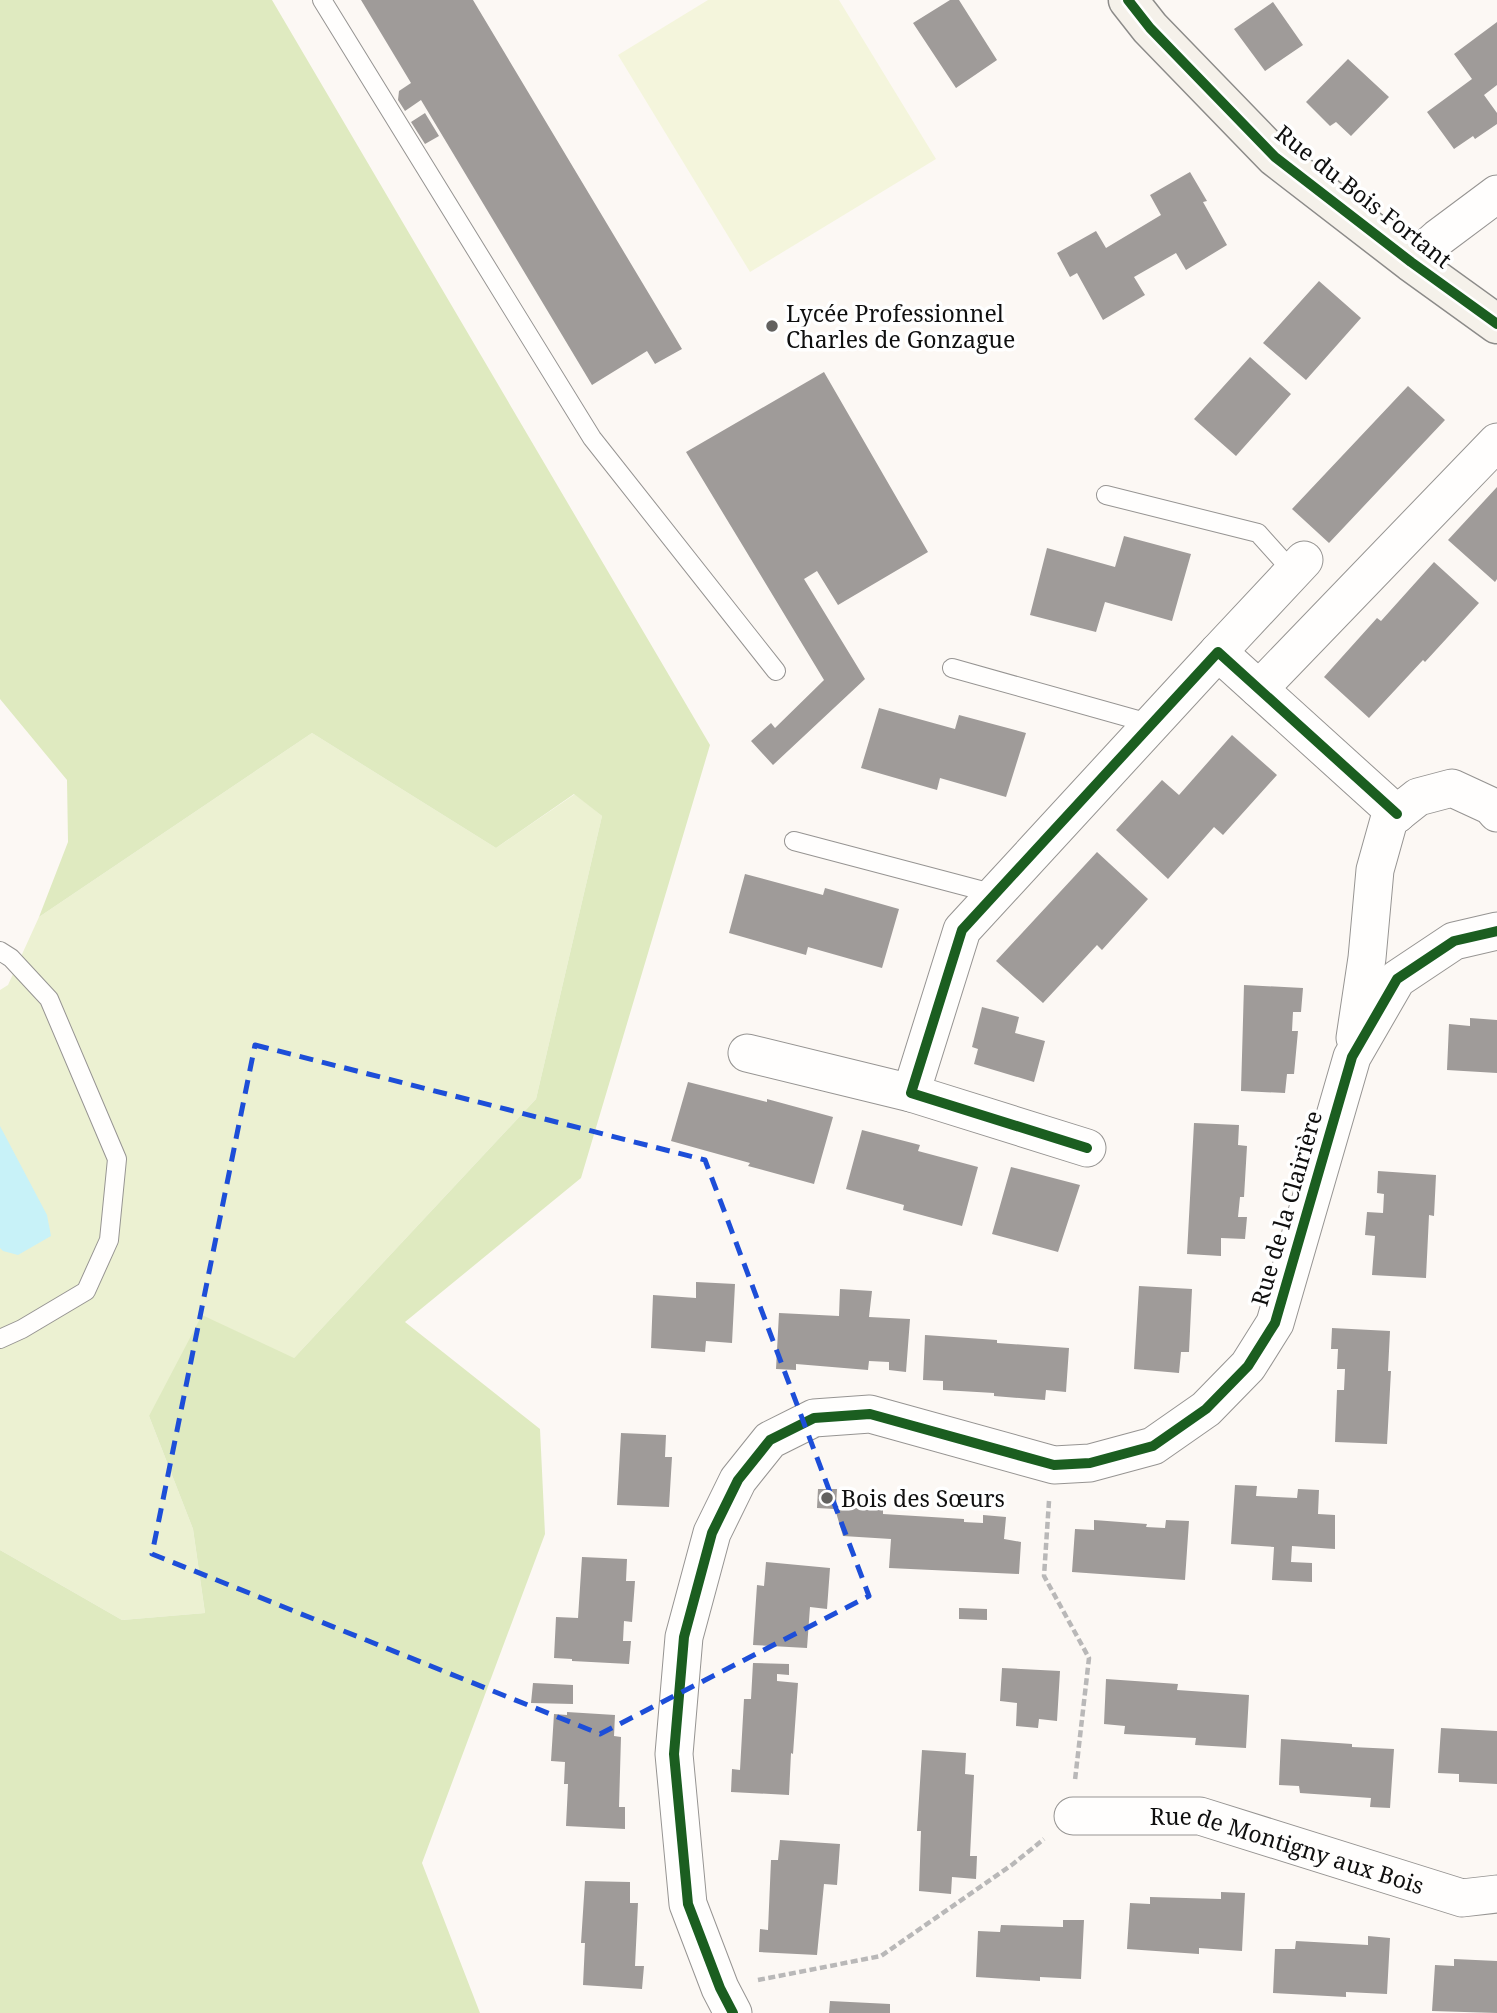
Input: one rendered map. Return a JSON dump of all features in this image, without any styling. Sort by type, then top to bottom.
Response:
[{"type":"street","name":"Rue du Bois Fortant","points":[[1128,0],[1150,28],[1275,157],[1410,262],[1497,324]]},
{"type":"street","points":[[1410,262],[1497,194]]},
{"type":"street","points":[[1259,690],[1497,442]]},
{"type":"street","points":[[911,1093],[962,930],[1299,566]]},
{"type":"street","points":[[1218,652],[1397,814]]},
{"type":"street","points":[[1352,1057],[1367,958],[1375,870],[1389,820],[1418,797],[1452,788],[1491,806],[1497,813]]},
{"type":"street","name":"Rue de la Clairière","points":[[727,2001],[688,1904],[674,1754],[684,1637],[712,1533],[738,1480],[770,1440],[814,1419],[870,1414],[1054,1465],[1090,1463],[1153,1446],[1206,1409],[1248,1366],[1275,1323],[1352,1057],[1397,979],[1454,940],[1497,930]]},
{"type":"street","points":[[747,1053],[911,1093],[1087,1147]]},
{"type":"street","name":"Rue de Montigny aux Bois","points":[[1073,1816],[1200,1815],[1462,1898],[1497,1894]]},
{"type":"lane","points":[[322,0],[592,438],[776,671]]},
{"type":"lane","points":[[1106,495],[1258,533],[1299,566]]},
{"type":"lane","points":[[952,668],[1152,724]]},
{"type":"lane","points":[[794,841],[995,894]]},
{"type":"lane","points":[[0,951],[11,958],[49,999],[117,1159],[109,1240],[86,1291],[0,1339]]},
{"type":"path","points":[[727,2001],[881,1956],[1013,1864],[1073,1816],[1089,1658],[1044,1576],[1054,1465]]},
{"type":"highlighted area","points":[[255,1045],[705,1160],[869,1596],[600,1734],[152,1554]]},
{"type":"green space","points":[[0,0],[272,0],[710,745],[581,1178],[405,1322],[540,1429],[545,1534],[422,1863],[480,2013],[0,2013],[0,1550],[122,1620],[205,1613],[193,1529],[149,1416],[202,1315],[294,1358],[536,1099],[602,816],[574,794],[496,848],[312,733],[39,917],[68,842],[67,780],[0,699]]},
{"type":"green space","points":[[708,0],[839,0],[936,159],[750,272],[618,55]]},
{"type":"green space","points":[[312,733],[496,848],[575,794],[602,816],[536,1099],[294,1358],[149,1416],[193,1529],[205,1613],[122,1620],[0,1550],[0,990],[8,985],[39,917]]},
{"type":"water","points":[[0,1126],[47,1215],[51,1236],[18,1255],[0,1248]]},
{"type":"building","points":[[361,0],[473,0],[682,349],[655,364],[647,351],[592,385],[421,100],[405,111],[398,100],[399,91],[411,83]]},
{"type":"building","points":[[950,0],[959,0],[997,60],[956,88],[913,23]]},
{"type":"building","points":[[1273,2],[1303,45],[1265,71],[1234,29]]},
{"type":"building","points":[[1497,22],[1497,85],[1484,95],[1497,113],[1497,124],[1454,149],[1427,112],[1472,79],[1454,54]]},
{"type":"building","points":[[1348,59],[1389,97],[1351,136],[1336,122],[1330,126],[1306,102]]},
{"type":"building","points":[[425,113],[439,136],[425,144],[411,122]]},
{"type":"building","points":[[1190,172],[1227,245],[1186,270],[1176,253],[1134,277],[1145,295],[1103,320],[1077,273],[1070,277],[1057,253],[1096,231],[1106,248],[1161,215],[1150,195]]},
{"type":"building","points":[[1319,281],[1361,318],[1306,380],[1263,343]]},
{"type":"building","points":[[1250,357],[1291,394],[1236,456],[1194,419]]},
{"type":"building","points":[[824,372],[928,552],[838,605],[817,571],[804,579],[865,679],[773,765],[751,741],[771,723],[775,728],[824,680],[686,452]]},
{"type":"building","points":[[1408,386],[1445,420],[1329,543],[1292,509]]},
{"type":"building","points":[[1497,487],[1497,579],[1495,582],[1448,540]]},
{"type":"building","points":[[1124,536],[1191,554],[1172,621],[1105,602],[1096,632],[1030,615],[1047,548],[1115,567]]},
{"type":"building","points":[[1434,562],[1479,603],[1369,718],[1324,677],[1377,618],[1381,621]]},
{"type":"building","points":[[879,708],[955,729],[959,715],[1026,733],[1006,797],[940,778],[937,790],[861,768]]},
{"type":"building","points":[[1232,735],[1277,775],[1223,835],[1214,827],[1168,879],[1116,830],[1162,780],[1179,795]]},
{"type":"building","points":[[1097,852],[1148,899],[1102,950],[1097,945],[1043,1003],[996,961]]},
{"type":"building","points":[[745,874],[823,895],[825,888],[899,909],[882,968],[808,947],[806,955],[729,933]]},
{"type":"building","points":[[1244,985],[1303,988],[1301,1012],[1293,1012],[1292,1031],[1298,1031],[1294,1074],[1287,1074],[1285,1093],[1241,1091]]},
{"type":"building","points":[[982,1007],[1019,1017],[1015,1033],[1045,1041],[1034,1082],[974,1064],[978,1049],[972,1047]]},
{"type":"building","points":[[1470,1018],[1497,1020],[1497,1073],[1447,1070],[1449,1024],[1470,1026]]},
{"type":"building","points":[[688,1082],[833,1117],[814,1184],[671,1141]]},
{"type":"building","points":[[1194,1123],[1239,1125],[1238,1145],[1247,1146],[1244,1197],[1240,1197],[1238,1217],[1247,1217],[1245,1239],[1221,1238],[1221,1256],[1187,1254]]},
{"type":"building","points":[[862,1130],[920,1145],[918,1151],[978,1167],[962,1226],[903,1210],[904,1205],[846,1189]]},
{"type":"building","points":[[1011,1167],[1080,1185],[1058,1252],[992,1234]]},
{"type":"building","points":[[1378,1171],[1436,1175],[1434,1216],[1429,1215],[1426,1278],[1372,1275],[1375,1236],[1365,1235],[1367,1212],[1383,1213],[1384,1194],[1377,1193]]},
{"type":"building","points":[[696,1282],[735,1284],[732,1343],[706,1341],[705,1352],[651,1348],[653,1295],[696,1298]]},
{"type":"building","points":[[1139,1286],[1192,1289],[1189,1352],[1181,1352],[1179,1373],[1134,1369]]},
{"type":"building","points":[[840,1289],[872,1291],[869,1317],[910,1319],[906,1372],[889,1370],[889,1362],[869,1361],[868,1370],[796,1364],[796,1370],[776,1369],[779,1313],[839,1316]]},
{"type":"building","points":[[1332,1328],[1390,1331],[1387,1444],[1335,1442],[1337,1390],[1344,1390],[1345,1369],[1337,1369],[1338,1349],[1331,1349]]},
{"type":"building","points":[[925,1335],[1069,1348],[1066,1392],[1046,1390],[1045,1400],[943,1390],[943,1381],[923,1380]]},
{"type":"building","points":[[621,1433],[666,1435],[665,1457],[672,1457],[669,1507],[617,1505]]},
{"type":"building","points":[[1235,1485],[1257,1486],[1256,1496],[1297,1498],[1298,1489],[1319,1490],[1318,1514],[1335,1515],[1335,1549],[1292,1546],[1291,1562],[1312,1563],[1312,1582],[1272,1580],[1274,1547],[1231,1544]]},
{"type":"building","points":[[818,1489],[837,1489],[836,1506],[883,1509],[883,1514],[964,1519],[964,1522],[983,1523],[983,1515],[1006,1517],[1004,1539],[1021,1542],[1019,1574],[889,1568],[891,1539],[843,1536],[835,1509],[817,1508]]},
{"type":"building","points":[[1094,1520],[1165,1528],[1166,1520],[1189,1521],[1185,1580],[1072,1572],[1075,1529],[1094,1530]]},
{"type":"building","points":[[582,1557],[627,1559],[626,1581],[635,1581],[632,1622],[624,1621],[623,1641],[631,1641],[629,1664],[554,1658],[556,1617],[578,1618]]},
{"type":"building","points":[[766,1562],[830,1568],[827,1609],[810,1607],[807,1648],[753,1645],[757,1585],[764,1586]]},
{"type":"building","points":[[959,1608],[987,1609],[987,1620],[959,1619]]},
{"type":"building","points":[[753,1663],[789,1664],[789,1675],[777,1674],[777,1681],[798,1683],[789,1795],[731,1792],[732,1769],[740,1770],[744,1699],[751,1699]]},
{"type":"building","points":[[1002,1668],[1060,1671],[1057,1721],[1039,1719],[1038,1728],[1016,1726],[1017,1703],[1000,1701]]},
{"type":"building","points":[[1106,1679],[1178,1684],[1177,1690],[1249,1695],[1246,1748],[1195,1745],[1196,1738],[1124,1734],[1125,1726],[1104,1724]]},
{"type":"building","points":[[533,1683],[573,1685],[573,1704],[531,1703]]},
{"type":"building","points":[[567,1712],[615,1715],[614,1736],[621,1737],[619,1807],[625,1807],[625,1829],[566,1826],[568,1784],[564,1784],[565,1762],[551,1761],[554,1714],[567,1715]]},
{"type":"building","points":[[1441,1728],[1497,1731],[1497,1784],[1459,1782],[1459,1774],[1438,1773]]},
{"type":"building","points":[[1281,1739],[1394,1749],[1390,1808],[1370,1807],[1371,1798],[1300,1793],[1299,1786],[1279,1785]]},
{"type":"building","points":[[922,1750],[966,1753],[965,1774],[974,1775],[970,1856],[977,1856],[976,1879],[952,1877],[951,1894],[919,1891],[921,1831],[917,1831]]},
{"type":"building","points":[[780,1840],[840,1844],[837,1885],[824,1884],[817,1955],[759,1952],[760,1929],[768,1930],[771,1860],[778,1860]]},
{"type":"building","points":[[585,1881],[630,1882],[630,1903],[638,1903],[635,1966],[644,1966],[642,1989],[583,1985],[585,1943],[581,1943]]},
{"type":"building","points":[[1221,1892],[1245,1893],[1242,1951],[1199,1948],[1199,1954],[1127,1949],[1130,1903],[1150,1904],[1150,1897],[1221,1899]]},
{"type":"building","points":[[1063,1920],[1084,1920],[1081,1979],[1040,1977],[1040,1981],[976,1977],[978,1931],[1000,1932],[1001,1925],[1063,1927]]},
{"type":"building","points":[[1368,1936],[1390,1938],[1387,1994],[1346,1992],[1346,1997],[1273,1993],[1275,1949],[1295,1949],[1296,1941],[1368,1945]]},
{"type":"building","points":[[1454,1959],[1497,1961],[1497,2013],[1432,2011],[1435,1965],[1454,1966]]},
{"type":"building","points":[[830,2001],[890,2004],[890,2013],[829,2013]]},
{"type":"cycle path","points":[[1128,0],[1150,28],[1275,157],[1411,262],[1497,324]]},
{"type":"cycle path","points":[[1087,1148],[911,1093],[962,930],[1218,652],[1397,814]]},
{"type":"cycle path","points":[[733,2013],[720,1988],[688,1904],[674,1754],[684,1637],[712,1533],[738,1480],[770,1440],[814,1418],[870,1414],[1054,1465],[1090,1463],[1153,1446],[1206,1409],[1248,1366],[1275,1323],[1352,1057],[1397,979],[1454,941],[1497,931]]},
{"type":"place","name":"Lycée Professionnel Charles de Gonzague","points":[[772,326]]},
{"type":"place","name":"Bois des Sœurs","points":[[827,1498]]}]
